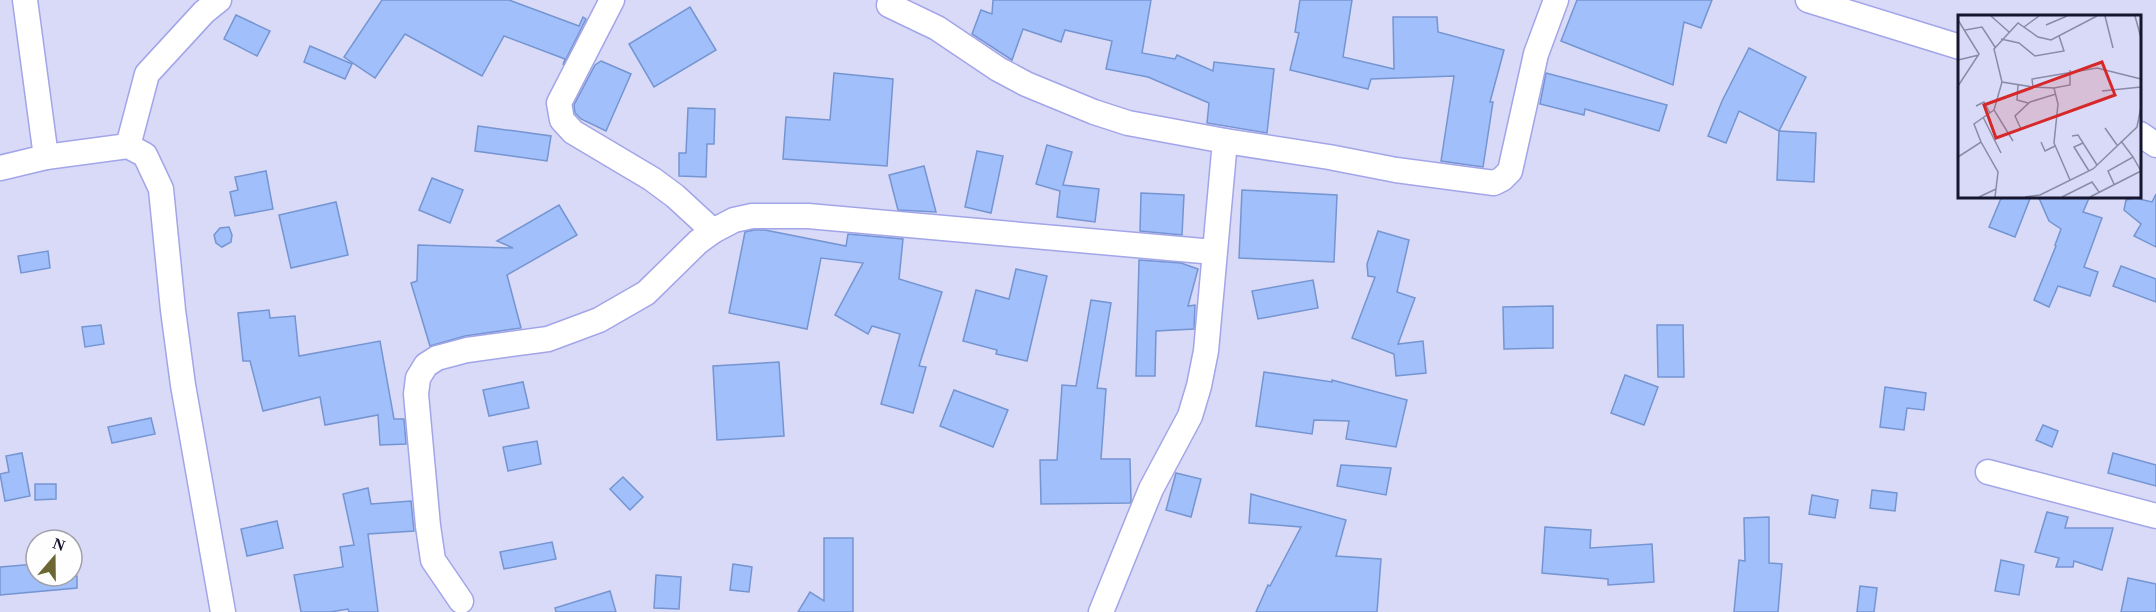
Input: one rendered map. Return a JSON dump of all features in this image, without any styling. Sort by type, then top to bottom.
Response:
[{"type":"street","points":[[25,0],[46,157]]},
{"type":"street","points":[[128,146],[147,74],[204,12],[219,0]]},
{"type":"street","points":[[612,0],[559,103],[562,120],[573,132],[652,179],[675,196],[712,231]]},
{"type":"street","points":[[888,2],[937,28],[998,69],[1026,84],[1128,123],[1396,170],[1494,183],[1503,179],[1510,171],[1536,54],[1556,0]]},
{"type":"street","points":[[1808,0],[1958,47]]},
{"type":"street","points":[[2141,135],[2156,145]]},
{"type":"street","points":[[1101,612],[1143,507],[1190,416],[1199,386],[1206,351],[1225,141]]},
{"type":"street","points":[[0,168],[46,157],[128,146],[145,155],[161,189],[183,385],[223,612]]},
{"type":"street","points":[[461,601],[433,560],[420,451],[416,394],[421,370],[436,358],[467,350],[548,339],[599,320],[645,293],[698,242],[712,231],[734,220],[753,216],[808,216],[1215,252]]},
{"type":"street","points":[[1988,472],[2156,516]]},
{"type":"building","points":[[382,0],[509,0],[579,26],[583,17],[586,19],[563,65],[565,59],[504,36],[482,76],[405,34],[375,78],[344,57]]},
{"type":"building","points":[[993,0],[1151,0],[1142,53],[1175,59],[1177,55],[1213,71],[1214,62],[1274,69],[1267,133],[1207,123],[1209,103],[1148,77],[1106,69],[1112,41],[1065,30],[1061,42],[1023,29],[1012,60],[972,34],[981,10],[992,14]]},
{"type":"building","points":[[1300,0],[1352,0],[1343,57],[1394,69],[1393,17],[1437,17],[1438,32],[1504,50],[1490,102],[1493,102],[1483,167],[1441,161],[1454,76],[1371,79],[1368,89],[1290,70],[1299,33],[1295,32]]},
{"type":"building","points":[[1577,0],[1712,0],[1701,28],[1684,22],[1673,85],[1561,41]]},
{"type":"building","points":[[690,7],[716,50],[654,87],[629,44]]},
{"type":"building","points":[[236,15],[270,31],[257,56],[224,39]]},
{"type":"building","points":[[310,46],[352,64],[345,79],[304,62]]},
{"type":"building","points":[[1749,48],[1806,77],[1779,131],[1739,111],[1726,143],[1708,136],[1722,101]]},
{"type":"building","points":[[601,61],[631,74],[606,131],[581,119],[575,113],[574,105],[595,65]]},
{"type":"building","points":[[834,73],[893,79],[887,166],[783,159],[786,117],[830,120]]},
{"type":"building","points":[[1546,73],[1667,105],[1659,131],[1585,109],[1584,115],[1540,104]]},
{"type":"building","points":[[688,108],[715,109],[714,144],[707,144],[706,177],[679,176],[679,153],[686,153]]},
{"type":"building","points":[[478,126],[551,136],[547,161],[475,151]]},
{"type":"building","points":[[1779,131],[1816,133],[1814,182],[1777,180]]},
{"type":"building","points":[[1047,145],[1072,152],[1063,185],[1099,189],[1095,222],[1057,217],[1060,191],[1036,184]]},
{"type":"building","points":[[977,151],[1003,156],[991,213],[965,207]]},
{"type":"building","points":[[924,166],[936,212],[898,210],[889,175]]},
{"type":"building","points":[[266,171],[273,209],[235,216],[230,192],[238,190],[235,177]]},
{"type":"building","points":[[432,178],[463,190],[450,223],[419,210]]},
{"type":"building","points":[[1242,190],[1337,195],[1334,262],[1239,258]]},
{"type":"building","points":[[1141,193],[1184,195],[1182,235],[1140,231]]},
{"type":"building","points":[[2156,194],[2156,247],[2134,236],[2141,224],[2124,210],[2126,200],[2135,198],[2152,202]]},
{"type":"building","points":[[2001,198],[2030,198],[2015,237],[1989,227]]},
{"type":"building","points":[[2039,198],[2089,198],[2083,212],[2102,218],[2084,267],[2098,272],[2090,296],[2058,286],[2049,307],[2034,300],[2061,229],[2049,221]]},
{"type":"building","points":[[336,202],[348,255],[291,268],[279,215]]},
{"type":"building","points":[[559,205],[577,235],[507,275],[521,328],[465,336],[430,346],[411,283],[417,281],[418,245],[513,248],[497,241]]},
{"type":"building","points":[[229,227],[232,235],[231,242],[222,247],[216,243],[214,235],[220,228]]},
{"type":"building","points":[[765,230],[846,246],[848,234],[903,239],[899,279],[942,292],[919,366],[926,367],[913,413],[881,404],[900,334],[872,326],[868,334],[835,315],[863,263],[821,258],[807,329],[729,313],[745,232]]},
{"type":"building","points":[[1378,231],[1409,240],[1397,292],[1415,298],[1398,344],[1423,341],[1426,373],[1396,376],[1394,354],[1352,338],[1375,277],[1368,276],[1367,264]]},
{"type":"building","points":[[48,251],[50,268],[21,273],[18,256]]},
{"type":"building","points":[[1139,260],[1181,263],[1198,269],[1188,306],[1195,305],[1194,329],[1156,331],[1155,376],[1136,376]]},
{"type":"building","points":[[2121,266],[2156,279],[2156,302],[2113,286]]},
{"type":"building","points":[[1016,269],[1047,276],[1027,361],[996,354],[997,350],[963,341],[976,290],[1009,299]]},
{"type":"building","points":[[1313,280],[1318,308],[1258,319],[1252,291]]},
{"type":"building","points":[[1091,300],[1111,303],[1097,388],[1106,389],[1101,459],[1130,459],[1131,501],[1130,503],[1041,504],[1040,460],[1057,460],[1062,385],[1076,386]]},
{"type":"building","points":[[1553,306],[1553,348],[1504,349],[1503,307]]},
{"type":"building","points":[[269,310],[270,318],[295,316],[299,356],[380,341],[394,419],[404,419],[406,444],[380,445],[378,415],[325,425],[320,397],[263,411],[250,361],[243,361],[238,313]]},
{"type":"building","points":[[101,325],[104,344],[85,347],[82,327]]},
{"type":"building","points":[[1657,325],[1683,325],[1684,377],[1658,377]]},
{"type":"building","points":[[779,362],[784,436],[717,440],[713,366]]},
{"type":"building","points":[[1264,372],[1332,382],[1332,380],[1407,400],[1396,447],[1346,439],[1349,421],[1314,420],[1312,434],[1256,426]]},
{"type":"building","points":[[1625,375],[1658,387],[1644,425],[1611,413]]},
{"type":"building","points":[[523,382],[529,408],[489,416],[483,390]]},
{"type":"building","points":[[1885,387],[1926,393],[1924,410],[1907,408],[1904,430],[1880,427]]},
{"type":"building","points":[[954,390],[1008,410],[993,447],[940,426]]},
{"type":"building","points":[[151,418],[155,434],[112,443],[108,427]]},
{"type":"building","points":[[2043,425],[2058,431],[2052,447],[2036,440]]},
{"type":"building","points":[[537,441],[541,464],[508,471],[503,447]]},
{"type":"building","points":[[22,453],[30,496],[5,501],[0,474],[9,472],[6,456]]},
{"type":"building","points":[[2113,453],[2156,465],[2156,486],[2108,473]]},
{"type":"building","points":[[1341,465],[1391,468],[1386,495],[1337,486]]},
{"type":"building","points":[[1176,473],[1201,479],[1191,517],[1166,510]]},
{"type":"building","points":[[623,477],[643,497],[630,510],[610,489]]},
{"type":"building","points":[[35,484],[56,484],[56,499],[35,500]]},
{"type":"building","points":[[368,488],[371,504],[411,501],[414,531],[368,534],[378,612],[349,612],[348,609],[330,612],[301,612],[294,575],[343,567],[340,547],[354,545],[343,494]]},
{"type":"building","points":[[1872,490],[1897,493],[1895,511],[1870,508]]},
{"type":"building","points":[[1251,494],[1346,520],[1336,556],[1381,559],[1377,612],[1256,612],[1268,585],[1270,586],[1301,527],[1249,523]]},
{"type":"building","points":[[1812,495],[1838,500],[1835,518],[1809,514]]},
{"type":"building","points":[[2047,512],[2068,517],[2065,528],[2113,528],[2102,570],[2074,561],[2073,567],[2056,567],[2059,558],[2035,552]]},
{"type":"building","points":[[1769,517],[1769,563],[1782,564],[1778,612],[1734,612],[1739,560],[1745,561],[1744,518]]},
{"type":"building","points":[[277,521],[283,548],[247,556],[241,529]]},
{"type":"building","points":[[1545,527],[1591,530],[1590,548],[1652,544],[1654,582],[1608,585],[1608,579],[1542,573]]},
{"type":"building","points":[[824,538],[853,538],[853,612],[798,612],[810,592],[824,601]]},
{"type":"building","points":[[552,542],[556,559],[504,569],[500,552]]},
{"type":"building","points":[[2001,560],[2024,565],[2019,595],[1995,591]]},
{"type":"building","points":[[733,564],[752,567],[749,592],[730,590]]},
{"type":"building","points":[[24,565],[24,588],[77,588],[0,595],[0,567]]},
{"type":"building","points":[[656,575],[681,577],[679,609],[654,608]]},
{"type":"building","points":[[2128,578],[2156,584],[2156,612],[2121,612]]},
{"type":"building","points":[[1860,586],[1877,588],[1874,612],[1857,612]]},
{"type":"building","points":[[610,591],[616,612],[556,612],[555,608]]}]
